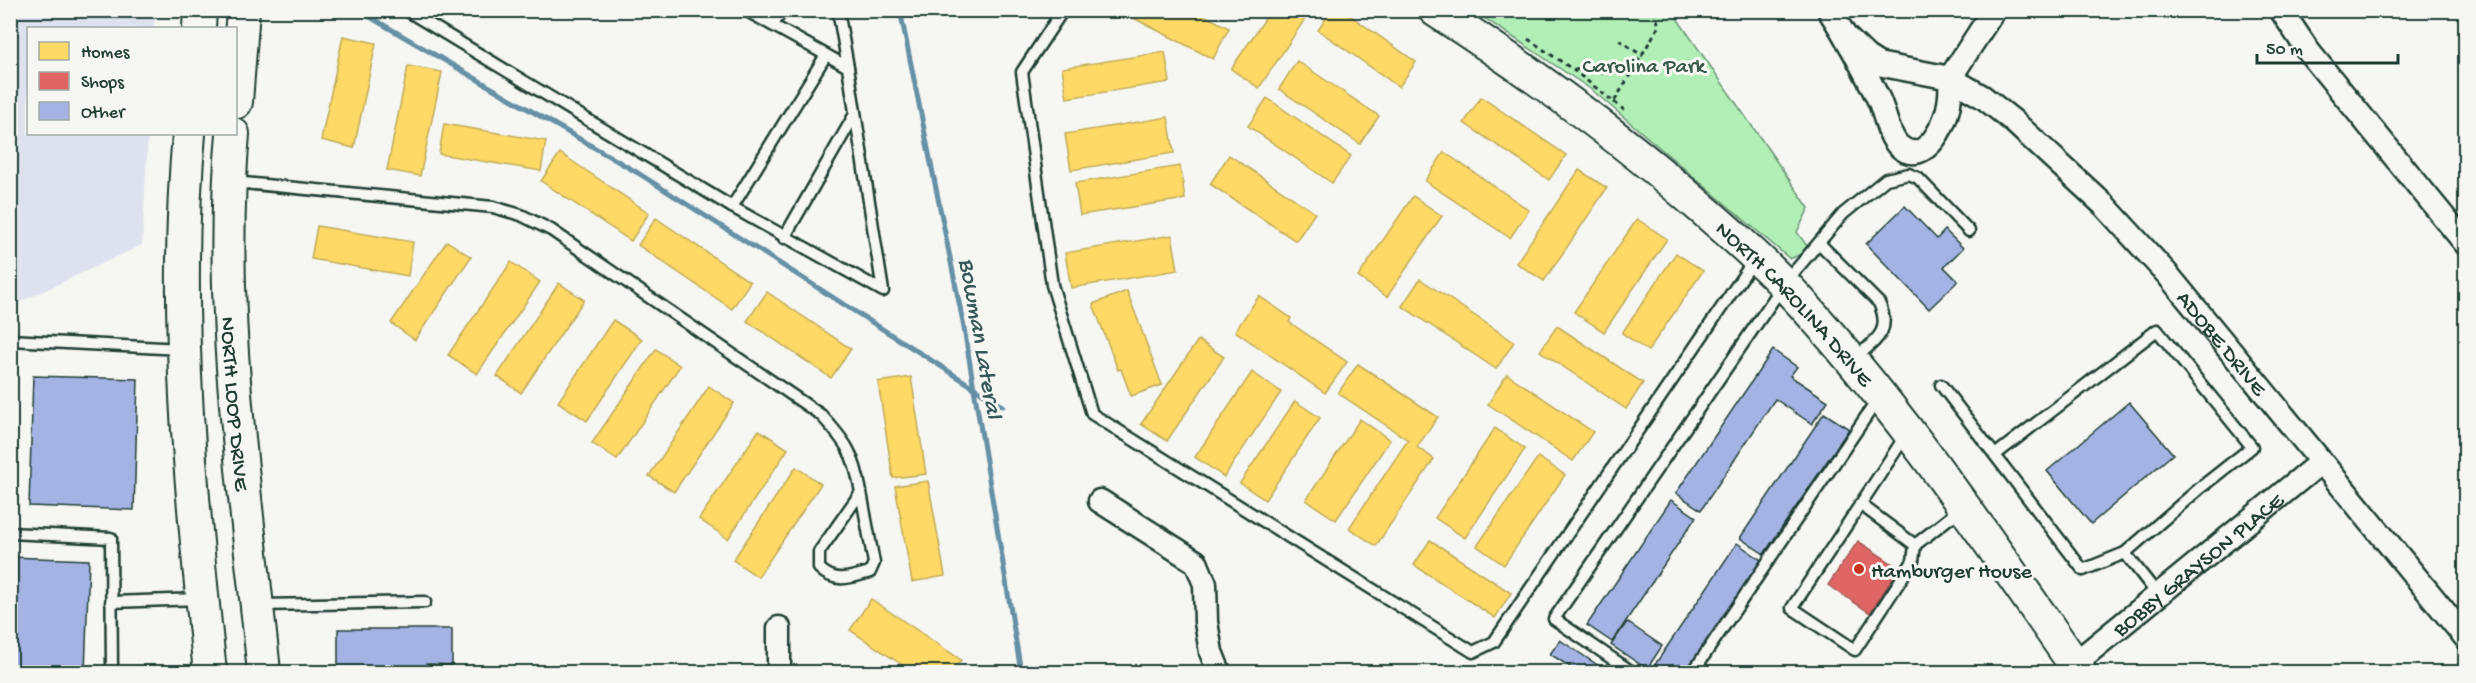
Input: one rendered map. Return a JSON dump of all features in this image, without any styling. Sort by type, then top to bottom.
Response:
[{"type":"main road","points":[[198,27],[200,10]]},
{"type":"main road","points":[[237,89],[243,10]]},
{"type":"main road","name":"NORTH CAROLINA DRIVE","points":[[1435,10],[1505,55],[1644,158],[1784,284],[1909,430],[1965,506],[2077,668]]},
{"type":"main road","name":"NORTH LOOP DRIVE","points":[[189,135],[185,177],[186,349],[202,599],[210,672]]},
{"type":"main road","name":"NORTH LOOP DRIVE","points":[[233,135],[229,182],[229,334],[264,672]]},
{"type":"main road","points":[[185,177],[229,182]]},
{"type":"street","name":"ADOBE DRIVE","points":[[1829,10],[1847,38],[1879,101],[1895,141],[1906,151],[1916,152],[1926,149],[1942,129],[1949,110],[1950,78]]},
{"type":"street","points":[[1950,78],[1994,10]]},
{"type":"street","points":[[2281,10],[2309,51],[2466,244]]},
{"type":"street","name":"ADOBE DRIVE","points":[[1847,38],[1878,64],[1950,78],[1983,97],[2012,120],[2104,205],[2168,275],[2466,638]]},
{"type":"street","name":"BOBBY GRAYSON PLACE","points":[[2077,668],[2158,595],[2320,462]]},
{"type":"street","points":[[1100,501],[1196,562],[1205,584],[1206,622],[1211,652],[1219,672]]},
{"type":"street","points":[[779,628],[779,672]]},
{"type":"lane","points":[[406,10],[784,238],[883,291],[838,10]]},
{"type":"lane","points":[[746,10],[848,67]]},
{"type":"lane","points":[[772,25],[783,10]]},
{"type":"lane","points":[[1063,10],[1022,72],[1052,285],[1092,414],[1473,652],[1494,642],[1756,257]]},
{"type":"lane","points":[[732,207],[826,55]]},
{"type":"lane","points":[[784,238],[855,114]]},
{"type":"lane","points":[[1632,672],[1554,619],[1784,284],[1843,214],[1886,179],[1897,175],[1908,174],[1918,178],[1969,231]]},
{"type":"lane","points":[[229,182],[493,207],[521,216],[550,230],[821,415],[841,436],[855,460],[861,492],[874,563],[870,572],[842,580],[828,577],[819,568],[819,552],[861,492]]},
{"type":"lane","points":[[1819,243],[1879,303],[1885,315],[1882,332],[1852,361]]},
{"type":"lane","points":[[1941,385],[2083,570],[2125,553],[2200,488],[2252,447],[2157,330],[1995,455]]},
{"type":"lane","points":[[10,340],[186,349]]},
{"type":"lane","points":[[1694,672],[1881,395]]},
{"type":"lane","points":[[1909,430],[1792,609],[1855,650],[1913,561],[1915,545],[1965,506]]},
{"type":"lane","points":[[1860,504],[1915,545]]},
{"type":"lane","points":[[10,533],[111,538],[112,672]]},
{"type":"lane","points":[[2125,553],[2158,595]]},
{"type":"lane","points":[[111,603],[202,599]]},
{"type":"lane","points":[[258,605],[425,602]]},
{"type":"path","points":[[1527,39],[1572,69],[1614,102],[1659,26],[1654,10]]},
{"type":"path","points":[[1619,40],[1643,56]]},
{"type":"path","points":[[1572,69],[1631,75]]},
{"type":"shaded area","points":[[10,11],[155,11],[154,27],[27,27],[27,135],[148,135],[142,245],[11,306]]},
{"type":"green space","name":"Carolina Park","points":[[1474,11],[1672,11],[1809,208],[1797,232],[1807,246],[1801,254],[1790,259],[1592,90]]},
{"type":"building: Homes","points":[[1118,10],[1194,10],[1229,28],[1213,59]]},
{"type":"building: Homes","points":[[1271,10],[1311,10],[1259,88],[1231,69]]},
{"type":"building: Homes","points":[[1332,10],[1342,10],[1416,62],[1399,87],[1318,30]]},
{"type":"building: Homes","points":[[343,36],[376,43],[354,148],[321,140]]},
{"type":"building: Homes","points":[[1165,52],[1170,82],[1067,98],[1062,68]]},
{"type":"building: Homes","points":[[1297,61],[1379,116],[1360,144],[1279,89]]},
{"type":"building: Homes","points":[[408,66],[442,72],[420,176],[387,170]]},
{"type":"building: Homes","points":[[1481,97],[1566,155],[1549,180],[1464,123]]},
{"type":"building: Homes","points":[[1267,98],[1351,156],[1332,183],[1248,126]]},
{"type":"building: Homes","points":[[1168,117],[1174,153],[1071,170],[1065,134]]},
{"type":"building: Homes","points":[[444,124],[546,141],[541,171],[439,154]]},
{"type":"building: Homes","points":[[1444,152],[1529,210],[1510,238],[1425,181]]},
{"type":"building: Homes","points":[[560,153],[649,213],[631,241],[541,181]]},
{"type":"building: Homes","points":[[1229,155],[1315,213],[1296,241],[1210,184]]},
{"type":"building: Homes","points":[[1180,166],[1185,199],[1080,215],[1075,183]]},
{"type":"building: Homes","points":[[1579,170],[1607,188],[1544,281],[1516,263]]},
{"type":"building: Homes","points":[[1413,196],[1442,216],[1387,297],[1358,277]]},
{"type":"building: Homes","points":[[656,218],[750,282],[732,309],[638,245]]},
{"type":"building: Homes","points":[[1637,219],[1667,239],[1604,332],[1574,312]]},
{"type":"building: Homes","points":[[317,226],[413,242],[408,276],[311,259]]},
{"type":"building: Homes","points":[[1172,235],[1178,270],[1071,288],[1065,253]]},
{"type":"building: Homes","points":[[447,241],[471,257],[415,340],[391,323]]},
{"type":"building: Homes","points":[[1676,253],[1703,271],[1648,351],[1622,333]]},
{"type":"building: Homes","points":[[511,262],[540,282],[477,374],[448,355]]},
{"type":"building: Homes","points":[[1420,279],[1514,342],[1496,369],[1402,306]]},
{"type":"building: Homes","points":[[559,283],[584,300],[521,393],[497,376]]},
{"type":"building: Homes","points":[[1127,291],[1162,385],[1131,396],[1121,369],[1118,370],[1093,304]]},
{"type":"building: Homes","points":[[767,292],[851,349],[831,378],[747,321]]},
{"type":"building: Homes","points":[[1259,296],[1291,318],[1289,322],[1347,362],[1325,393],[1235,331]]},
{"type":"building: Homes","points":[[613,320],[642,339],[587,421],[558,402]]},
{"type":"building: Homes","points":[[1557,326],[1643,383],[1626,409],[1540,351]]},
{"type":"building: Homes","points":[[1198,340],[1224,357],[1167,441],[1141,424]]},
{"type":"building: Homes","points":[[656,349],[680,366],[617,460],[592,443]]},
{"type":"building: Homes","points":[[1358,364],[1438,417],[1417,447],[1434,459],[1376,546],[1349,528],[1408,440],[1338,393]]},
{"type":"building: Homes","points":[[1252,372],[1281,392],[1224,477],[1195,457]]},
{"type":"building: Homes","points":[[1507,374],[1593,432],[1573,461],[1488,404]]},
{"type":"building: Homes","points":[[911,377],[926,474],[893,478],[878,382]]},
{"type":"building: Homes","points":[[709,386],[734,403],[674,492],[649,476]]},
{"type":"building: Homes","points":[[1295,401],[1320,418],[1265,500],[1240,483]]},
{"type":"building: Homes","points":[[1360,419],[1390,440],[1336,520],[1306,500]]},
{"type":"building: Homes","points":[[1495,428],[1525,449],[1465,538],[1435,518]]},
{"type":"building: Homes","points":[[759,430],[788,449],[728,539],[699,519]]},
{"type":"building: Homes","points":[[1538,457],[1565,475],[1504,565],[1477,546]]},
{"type":"building: Homes","points":[[796,467],[821,484],[758,577],[733,560]]},
{"type":"building: Homes","points":[[928,481],[945,576],[912,582],[895,486]]},
{"type":"building: Homes","points":[[1430,540],[1511,593],[1495,618],[1414,565]]},
{"type":"building: Homes","points":[[871,599],[961,660],[953,672],[913,672],[850,630]]},
{"type":"building: Shops","points":[[1858,541],[1899,568],[1870,613],[1828,585]]},
{"type":"building: Other","points":[[1905,206],[1937,239],[1945,230],[1963,248],[1944,267],[1958,281],[1929,309],[1866,244]]},
{"type":"building: Other","points":[[1773,350],[1797,367],[1790,376],[1828,401],[1812,424],[1775,399],[1701,510],[1676,493]]},
{"type":"building: Other","points":[[33,376],[138,379],[134,510],[29,506]]},
{"type":"building: Other","points":[[2129,402],[2173,454],[2091,524],[2047,471]]},
{"type":"building: Other","points":[[1824,413],[1849,429],[1764,554],[1740,538]]},
{"type":"building: Other","points":[[1671,500],[1696,517],[1612,642],[1587,625]]},
{"type":"building: Other","points":[[1737,543],[1761,560],[1686,672],[1657,672],[1652,669]]},
{"type":"building: Other","points":[[10,557],[89,560],[85,672],[10,672]]},
{"type":"building: Other","points":[[1627,622],[1662,646],[1647,669],[1611,645]]},
{"type":"building: Other","points":[[338,629],[452,629],[452,665],[426,664],[426,672],[338,672]]},
{"type":"building: Other","points":[[1560,640],[1608,672],[1578,672],[1550,654]]},
{"type":"waterway","points":[[358,10],[638,173],[1003,406]]},
{"type":"waterway","name":"Bowman Lateral","points":[[900,10],[963,322],[1021,672]]},
{"type":"place","name":"Hamburger House","points":[[1859,569]]}]
